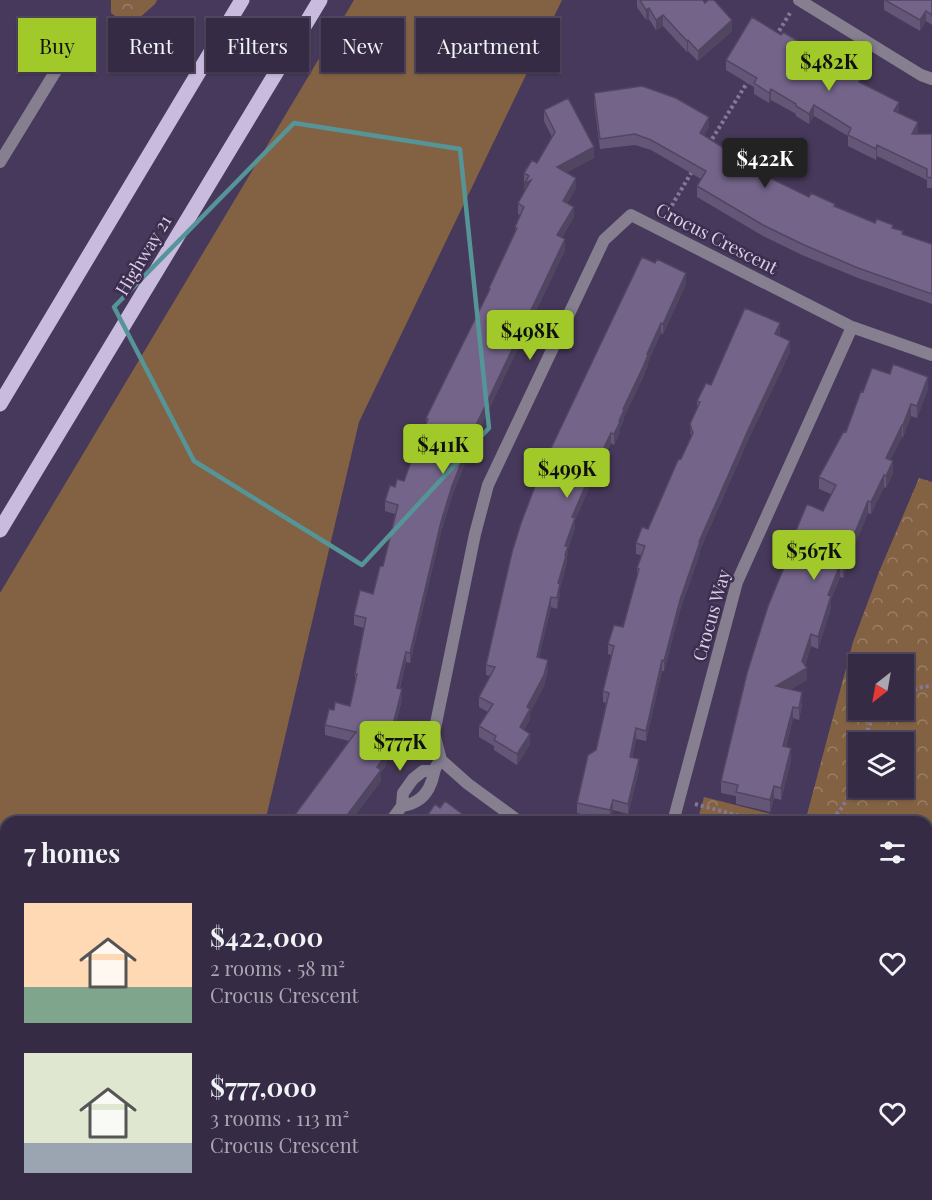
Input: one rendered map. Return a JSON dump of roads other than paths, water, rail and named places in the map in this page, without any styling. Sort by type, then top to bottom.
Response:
[{"type":"main road","points":[[0,404],[242,0]]},
{"type":"main road","name":"Highway 21","points":[[0,530],[320,0]]},
{"type":"street","points":[[799,0],[921,75],[932,79]]},
{"type":"street","points":[[0,162],[55,72]]},
{"type":"street","name":"Crocus Crescent","points":[[441,760],[434,733],[475,534],[488,485],[604,240],[631,215],[852,327],[932,355]]},
{"type":"street","name":"Crocus Way","points":[[676,816],[737,582],[852,327]]},
{"type":"street","points":[[402,806],[412,805],[424,796],[432,782],[433,771],[441,760],[468,784],[512,816]]},
{"type":"street","points":[[394,816],[402,806],[403,792],[413,779],[423,771],[433,771]]}]
